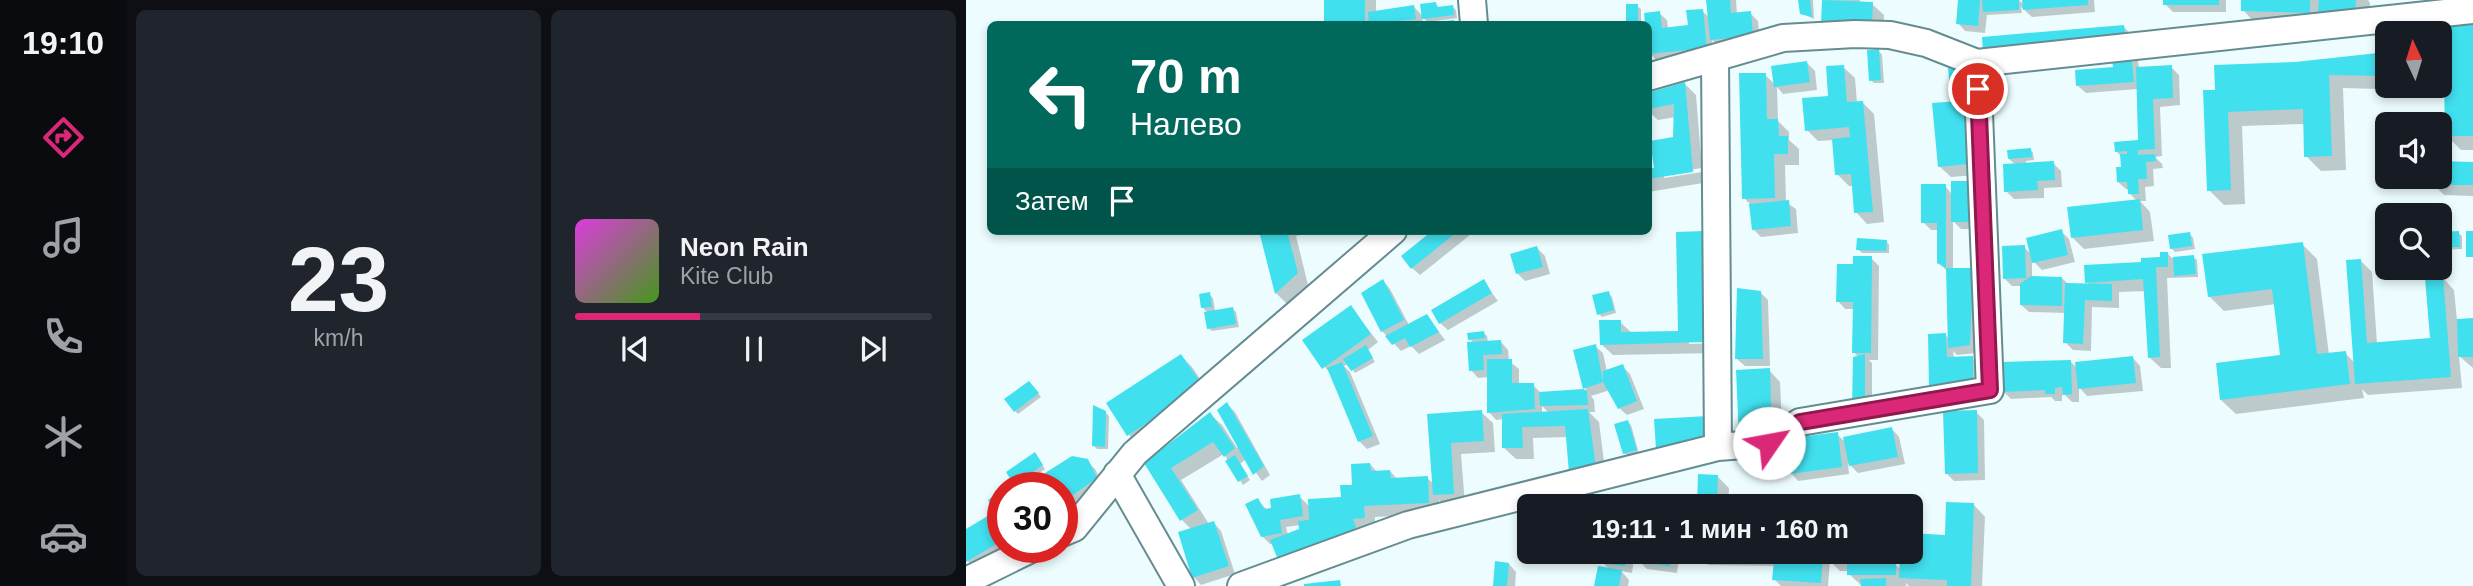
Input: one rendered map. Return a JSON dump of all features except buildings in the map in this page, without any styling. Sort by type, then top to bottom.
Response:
[{"type":"street","points":[[1472,0],[1474,21]]},
{"type":"street","points":[[1652,77],[1783,38],[1889,35],[1926,43],[1977,63],[2473,10]]},
{"type":"street","points":[[1715,59],[1718,447]]},
{"type":"street","points":[[1241,586],[1408,525],[1718,447],[1769,443],[1800,422],[1990,390],[1977,63]]},
{"type":"street","points":[[1078,522],[1135,453],[1388,235]]},
{"type":"street","points":[[1117,474],[1181,586]]},
{"type":"street","points":[[966,581],[998,576],[1014,563]]},
{"type":"route","points":[[1769,443],[1800,422],[1990,390],[1978,89]]}]
